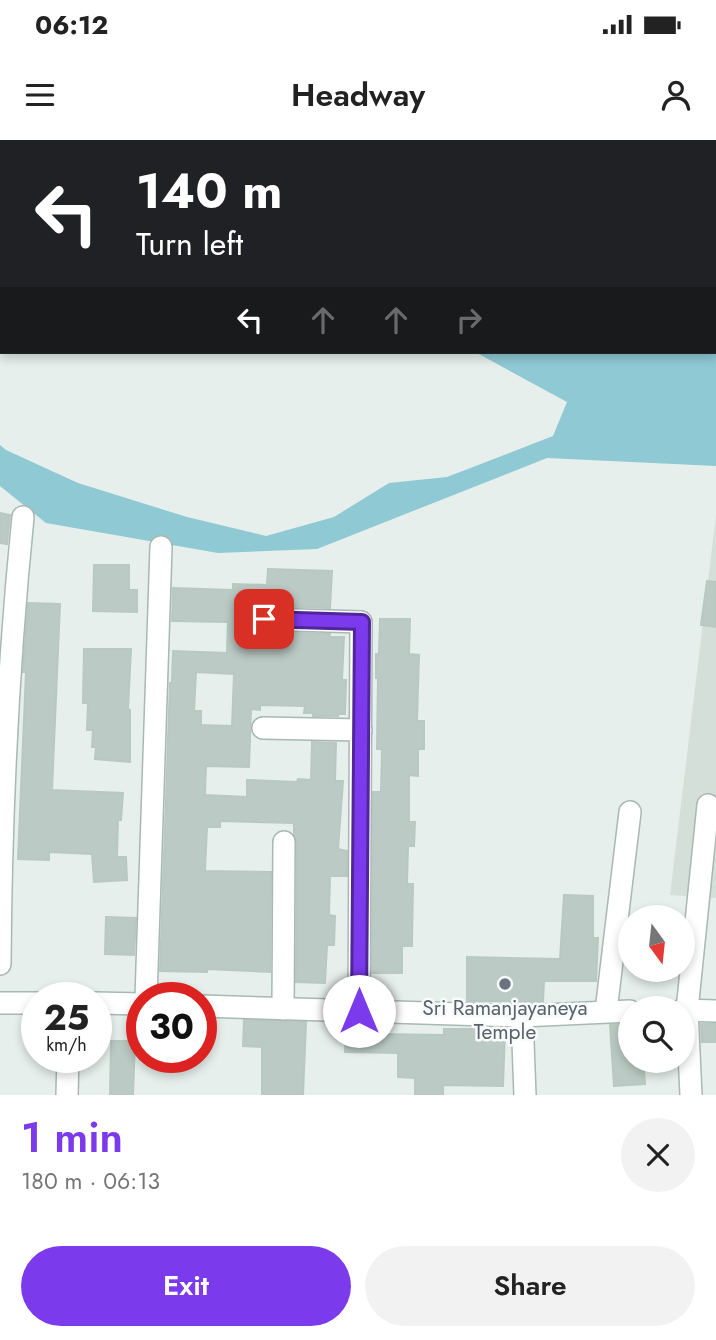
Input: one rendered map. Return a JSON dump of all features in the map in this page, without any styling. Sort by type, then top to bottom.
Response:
[{"type":"street","points":[[0,964],[9,572],[23,517]]},
{"type":"street","points":[[147,982],[161,547]]},
{"type":"street","points":[[264,619],[362,622],[359,1011]]},
{"type":"street","points":[[263,728],[361,730]]},
{"type":"street","points":[[687,996],[708,806]]},
{"type":"street","points":[[606,1011],[630,813]]},
{"type":"street","points":[[283,1009],[284,842]]},
{"type":"street","points":[[0,1003],[21,1003]]},
{"type":"street","points":[[217,1007],[522,1016],[618,1010]]},
{"type":"street","points":[[695,1010],[716,1011]]},
{"type":"street","points":[[522,1016],[524,1095]]},
{"type":"street","points":[[67,1095],[68,1073]]},
{"type":"street","points":[[689,1073],[691,1095]]},
{"type":"shaded area","points":[[716,515],[716,898],[670,895]]},
{"type":"water","points":[[479,354],[716,354],[716,466],[547,458],[317,549],[218,553],[46,523],[0,486],[0,445],[78,483],[187,517],[266,536],[334,517],[389,483],[447,477],[553,436],[567,402]]},
{"type":"building","points":[[0,513],[10,515],[7,544],[0,543]]},
{"type":"building","points":[[94,565],[129,565],[129,590],[137,590],[137,612],[93,611]]},
{"type":"building","points":[[268,569],[332,571],[330,608],[264,606],[253,612],[251,619],[253,626],[263,632],[330,634],[329,637],[344,637],[342,680],[346,680],[345,714],[313,716],[313,713],[304,713],[305,706],[260,705],[260,710],[251,709],[249,767],[206,766],[205,795],[247,797],[247,780],[311,780],[312,742],[336,743],[335,781],[343,781],[338,849],[347,851],[347,876],[330,876],[329,915],[335,916],[334,945],[327,945],[325,983],[296,982],[297,842],[294,823],[220,821],[220,827],[207,827],[205,871],[271,872],[270,972],[207,969],[207,972],[160,971],[173,651],[227,653],[228,622],[172,621],[173,588],[233,590],[233,584],[267,585]],"holes":[[[196,672],[234,674],[232,726],[201,725],[201,711],[194,711]]]},
{"type":"building","points":[[707,581],[716,582],[716,627],[701,625]]},
{"type":"building","points":[[28,603],[60,604],[52,790],[123,793],[121,820],[118,820],[117,857],[126,857],[127,880],[94,882],[92,854],[49,852],[49,860],[18,859],[26,672],[23,672]]},
{"type":"building","points":[[380,619],[410,619],[409,654],[419,655],[417,721],[424,721],[424,749],[418,749],[418,776],[409,775],[409,822],[415,822],[414,846],[408,846],[407,884],[413,884],[412,946],[402,946],[402,973],[372,973],[373,792],[381,792],[382,749],[377,749],[376,654],[379,654]]},
{"type":"building","points":[[84,649],[131,649],[128,709],[130,762],[95,759],[96,747],[92,747],[93,730],[87,730],[88,703],[83,703]]},
{"type":"building","points":[[564,895],[593,896],[593,938],[598,938],[596,981],[544,981],[543,1002],[467,1001],[467,957],[560,959]]},
{"type":"building","points":[[106,917],[136,918],[134,955],[105,954]]},
{"type":"building","points":[[244,1020],[306,1022],[303,1095],[262,1095],[262,1047],[243,1046]]},
{"type":"building","points":[[346,1024],[379,1025],[379,1034],[444,1035],[444,1029],[505,1029],[503,1086],[443,1085],[443,1095],[415,1095],[415,1078],[398,1077],[398,1053],[345,1052]]},
{"type":"building","points":[[701,1024],[716,1024],[716,1042],[702,1042]]},
{"type":"building","points":[[610,1025],[618,1025],[618,1073],[644,1073],[645,1084],[614,1086]]},
{"type":"building","points":[[112,1041],[126,1041],[126,1073],[134,1073],[133,1095],[110,1095]]},
{"type":"place","name":"Sri Ramanjayaneya Temple","points":[[505,984]]},
{"type":"route","points":[[264,619],[362,622],[359,1011]]}]
